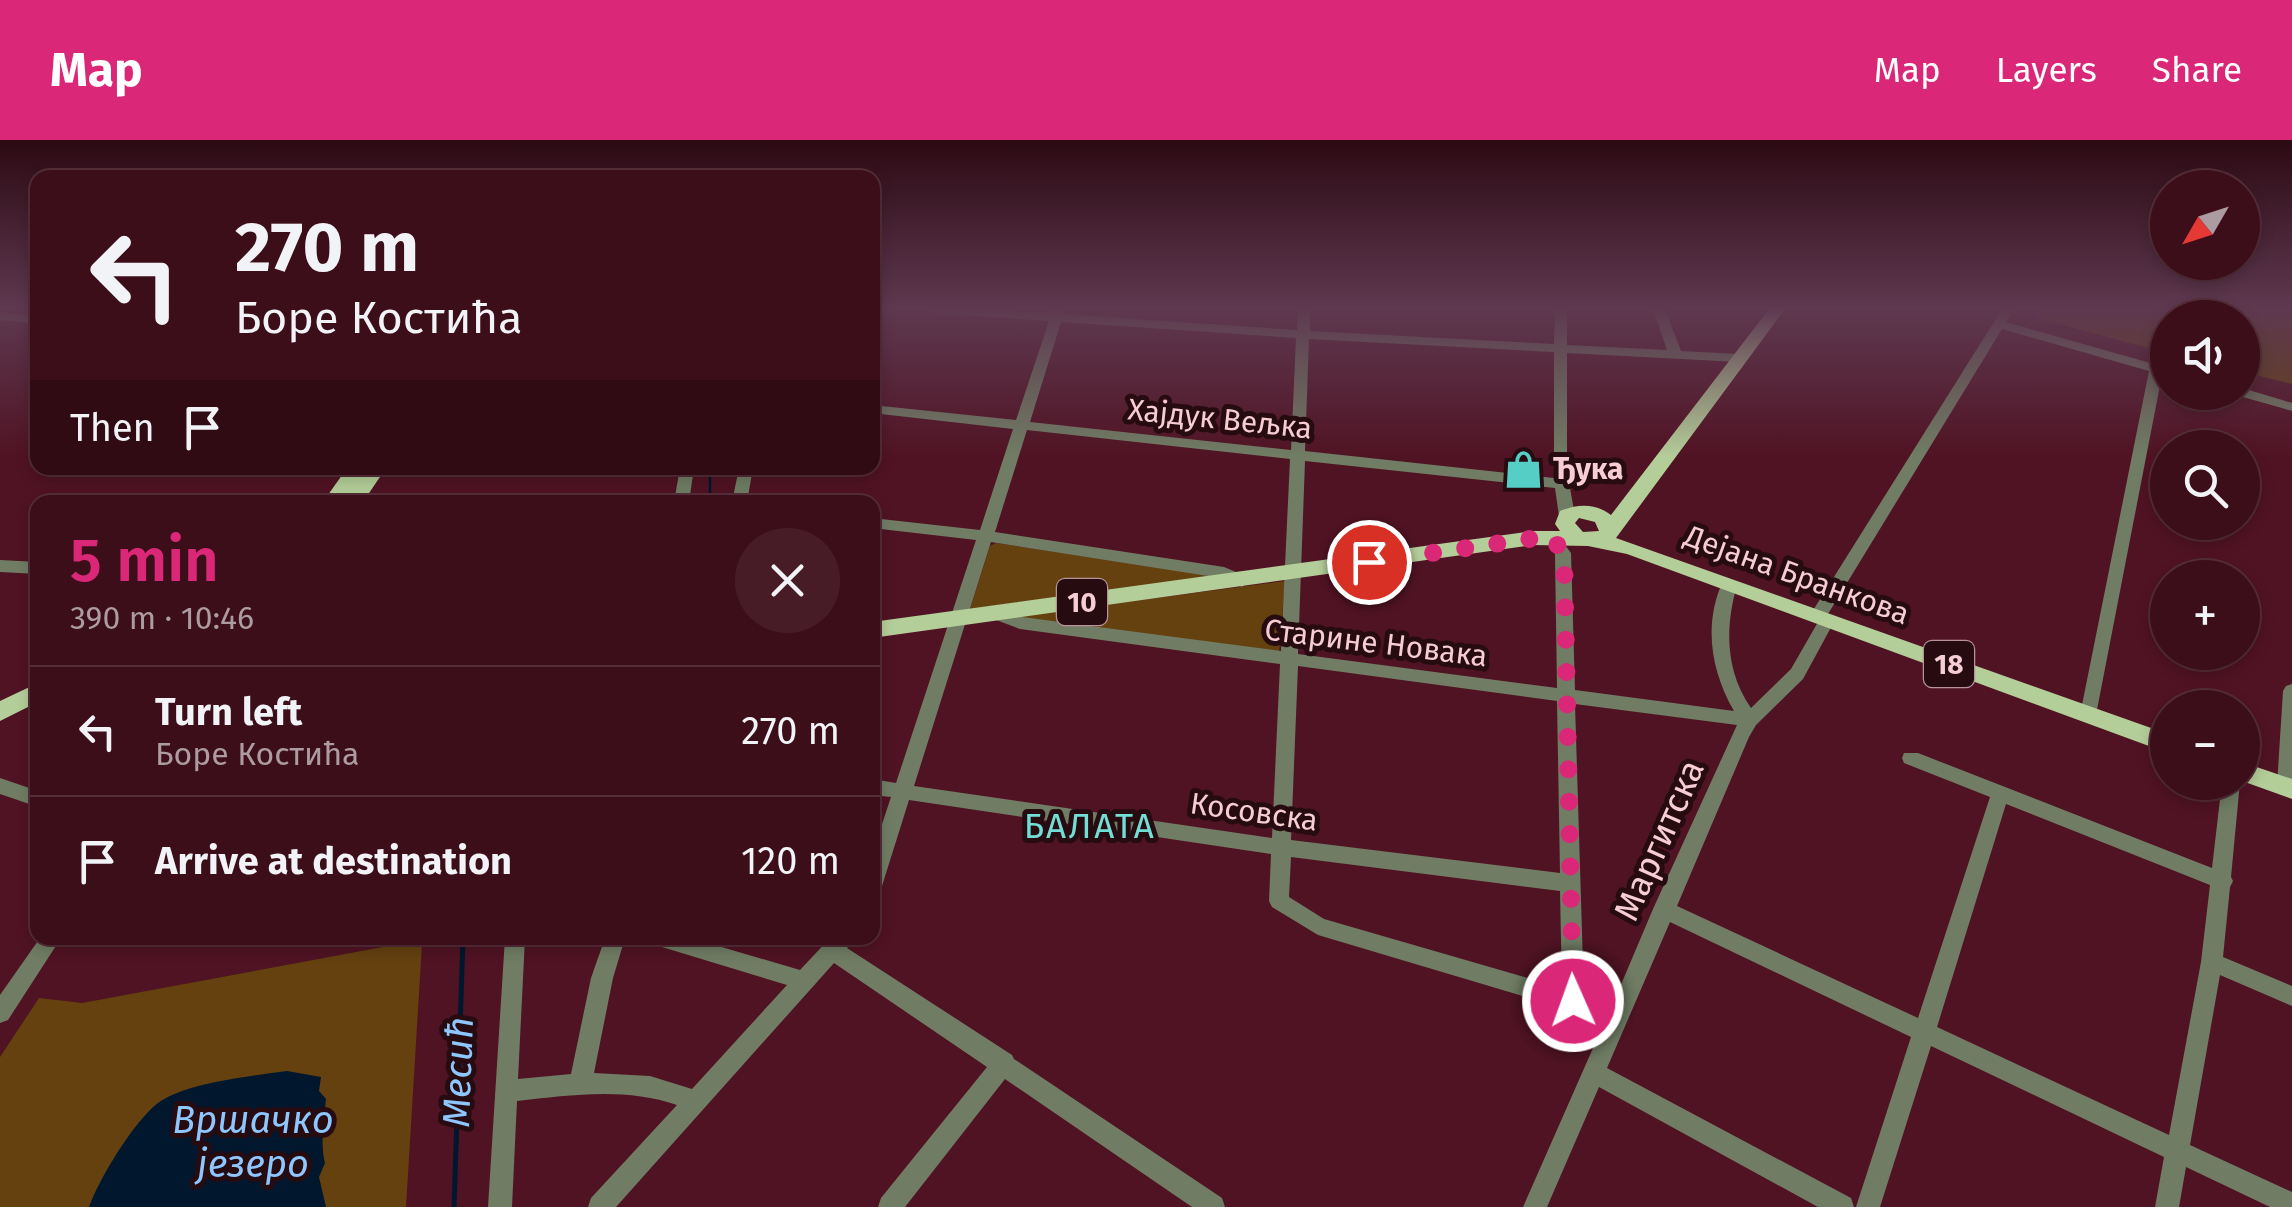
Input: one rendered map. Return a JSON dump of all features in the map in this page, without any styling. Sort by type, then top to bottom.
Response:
[{"type":"main road","points":[[1577,530],[1623,516],[1739,359]]},
{"type":"main road","name":"Дејана Бранкова","points":[[1577,530],[2150,738]]},
{"type":"main road","name":"10","points":[[880,629],[1242,581],[1577,530]]},
{"type":"main road","points":[[0,712],[30,695]]},
{"type":"main road","points":[[2260,777],[2289,787]]},
{"type":"street","points":[[880,861],[1043,359]]},
{"type":"street","points":[[1302,359],[1277,895],[1285,908],[1318,926],[1573,1001]]},
{"type":"street","points":[[1560,359],[1563,487],[1577,530],[1565,694],[1573,1001],[1586,1018],[1608,1034]]},
{"type":"street","name":"Маргитска","points":[[1536,1207],[1608,1034],[1750,720],[1796,674],[1823,618],[1977,359]]},
{"type":"street","points":[[2122,359],[2150,367]]},
{"type":"street","points":[[2260,398],[2292,407]]},
{"type":"street","name":"Хајдук Вељка","points":[[880,409],[1563,487]]},
{"type":"street","points":[[2089,716],[2154,410]]},
{"type":"street","points":[[880,524],[1224,573],[1242,581]]},
{"type":"street","points":[[0,566],[30,568]]},
{"type":"street","points":[[1729,585],[1721,625],[1722,666],[1739,707],[1750,720]]},
{"type":"street","name":"Старине Новака","points":[[997,614],[1020,623],[1750,720]]},
{"type":"street","points":[[2289,787],[2292,690]]},
{"type":"street","points":[[1911,758],[2223,881]]},
{"type":"street","points":[[0,786],[30,796]]},
{"type":"street","name":"Косовска","points":[[880,788],[1569,883]]},
{"type":"street","points":[[1868,1207],[2000,794]]},
{"type":"street","points":[[2168,1207],[2212,962],[2230,800]]},
{"type":"street","points":[[1664,909],[2292,1206]]},
{"type":"street","points":[[0,1013],[45,945]]},
{"type":"street","points":[[500,1207],[514,945]]},
{"type":"street","points":[[582,1082],[602,978],[613,945]]},
{"type":"street","points":[[686,945],[805,980]]},
{"type":"street","points":[[600,1207],[621,1198],[694,1101],[837,945]]},
{"type":"street","points":[[839,945],[1214,1207]]},
{"type":"street","points":[[2212,962],[2292,996]]},
{"type":"street","points":[[890,1207],[1004,1063]]},
{"type":"street","points":[[1594,1073],[1842,1207]]},
{"type":"street","points":[[505,1092],[582,1082],[668,1090],[694,1101]]},
{"type":"shaded area","points":[[2260,359],[2292,359],[2292,384],[2260,376]]},
{"type":"shaded area","points":[[996,543],[1217,576],[970,609],[990,546]]},
{"type":"shaded area","points":[[1285,581],[1279,653],[1022,621],[1020,616]]},
{"type":"shaded area","points":[[422,945],[406,1207],[0,1207],[0,1057],[39,998],[82,1003],[383,947]]},
{"type":"water","name":"Вршачко језеро","points":[[287,1071],[321,1077],[319,1091],[326,1099],[325,1163],[319,1177],[326,1207],[89,1207],[118,1151],[158,1103],[202,1085]]},
{"type":"waterway","name":"Месић","points":[[710,475],[710,495]]},
{"type":"waterway","name":"Месић","points":[[454,1207],[463,945]]},
{"type":"place","name":"Ђука","points":[[1523,469]]},
{"type":"district","name":"БАЛАТА","points":[[1090,826]]},
{"type":"route","points":[[1369,562],[1550,536],[1564,553],[1573,1001]]}]
